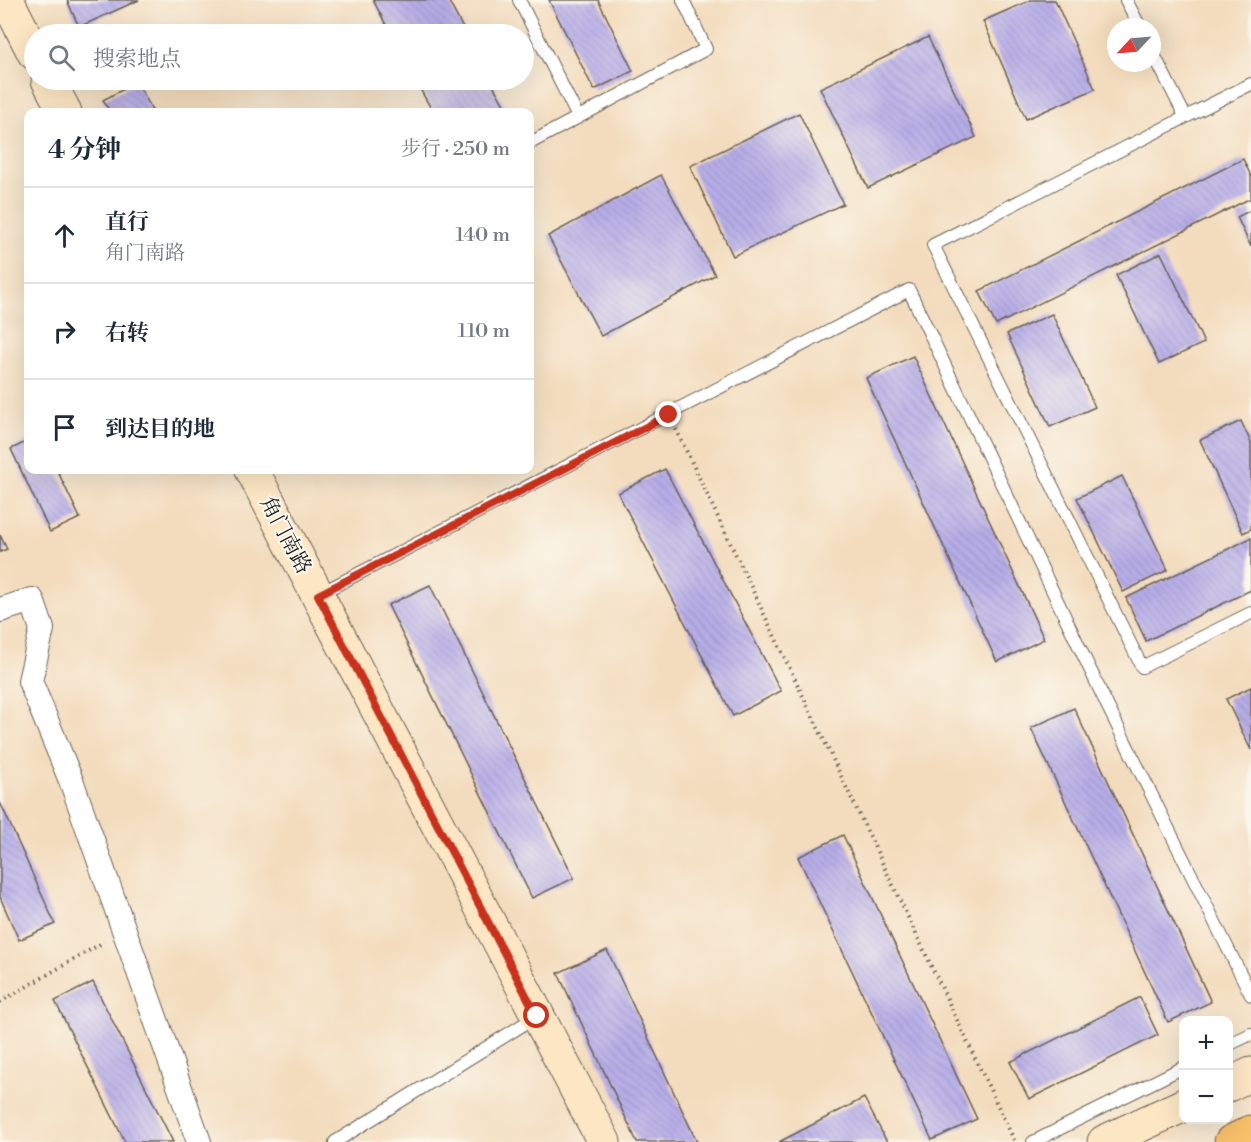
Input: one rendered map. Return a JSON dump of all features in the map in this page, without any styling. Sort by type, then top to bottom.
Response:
[{"type":"main road","points":[[1231,1142],[1251,1132]]},
{"type":"street","points":[[7,0],[24,33]]},
{"type":"street","points":[[53,90],[63,108]]},
{"type":"street","name":"角门南路","points":[[254,474],[603,1142]]},
{"type":"street","points":[[0,610],[32,600],[42,629],[30,681],[72,783],[199,1142]]},
{"type":"street","points":[[1233,1083],[1251,1074]]},
{"type":"street","points":[[1104,1142],[1179,1107]]},
{"type":"lane","points":[[519,0],[531,24]]},
{"type":"lane","points":[[534,141],[706,49],[683,0]]},
{"type":"lane","points":[[1126,0],[1135,18]]},
{"type":"lane","points":[[534,30],[578,117]]},
{"type":"lane","points":[[1161,69],[1185,116]]},
{"type":"lane","points":[[1251,84],[933,245],[1142,667],[1251,613]]},
{"type":"lane","points":[[318,595],[909,290],[1108,707],[1251,995]]},
{"type":"lane","points":[[335,1142],[537,1016]]},
{"type":"lane","points":[[1233,1043],[1251,1034]]},
{"type":"lane","points":[[1033,1142],[1179,1069]]},
{"type":"path","points":[[669,415],[1016,1142]]},
{"type":"path","points":[[0,1002],[123,931]]},
{"type":"building","points":[[67,0],[139,0],[86,24],[78,24]]},
{"type":"building","points":[[373,0],[448,0],[461,24],[386,24]]},
{"type":"building","points":[[549,0],[598,0],[633,71],[594,90]]},
{"type":"building","points":[[1031,0],[1055,0],[1095,89],[1026,119],[983,21]]},
{"type":"building","points":[[928,37],[976,137],[868,188],[820,88]]},
{"type":"building","points":[[122,90],[141,90],[151,108],[108,108],[103,100]]},
{"type":"building","points":[[421,90],[496,90],[506,108],[431,108]]},
{"type":"building","points":[[799,113],[843,204],[733,256],[690,166]]},
{"type":"building","points":[[1243,159],[1251,176],[1251,198],[996,325],[979,291]]},
{"type":"building","points":[[661,175],[715,275],[601,336],[548,236]]},
{"type":"building","points":[[1251,210],[1251,247],[1237,217]]},
{"type":"building","points":[[1161,253],[1204,343],[1159,364],[1116,275]]},
{"type":"building","points":[[1052,314],[1095,407],[1050,427],[1007,334]]},
{"type":"building","points":[[913,356],[1044,639],[997,662],[866,378]]},
{"type":"building","points":[[1241,421],[1251,443],[1251,529],[1243,533],[1200,440]]},
{"type":"building","points":[[24,443],[24,474],[59,474],[80,518],[50,532],[11,449]]},
{"type":"building","points":[[665,469],[781,691],[733,716],[618,493]]},
{"type":"building","points":[[1122,476],[1168,570],[1123,592],[1077,498]]},
{"type":"building","points":[[0,535],[7,549],[0,552]]},
{"type":"building","points":[[1251,538],[1251,590],[1146,641],[1126,598]]},
{"type":"building","points":[[430,585],[574,878],[532,898],[388,605]]},
{"type":"building","points":[[1251,687],[1251,750],[1226,699]]},
{"type":"building","points":[[1074,708],[1211,1002],[1168,1022],[1031,728]]},
{"type":"building","points":[[0,802],[55,924],[19,940],[0,897]]},
{"type":"building","points":[[843,835],[977,1119],[932,1140],[798,857]]},
{"type":"building","points":[[607,950],[697,1142],[637,1142],[558,973]]},
{"type":"building","points":[[93,982],[173,1142],[125,1142],[55,1001]]},
{"type":"building","points":[[1140,997],[1158,1035],[1029,1099],[1010,1062]]},
{"type":"building","points":[[864,1098],[887,1142],[779,1142]]},
{"type":"route","points":[[537,1016],[318,595],[669,415]]}]
